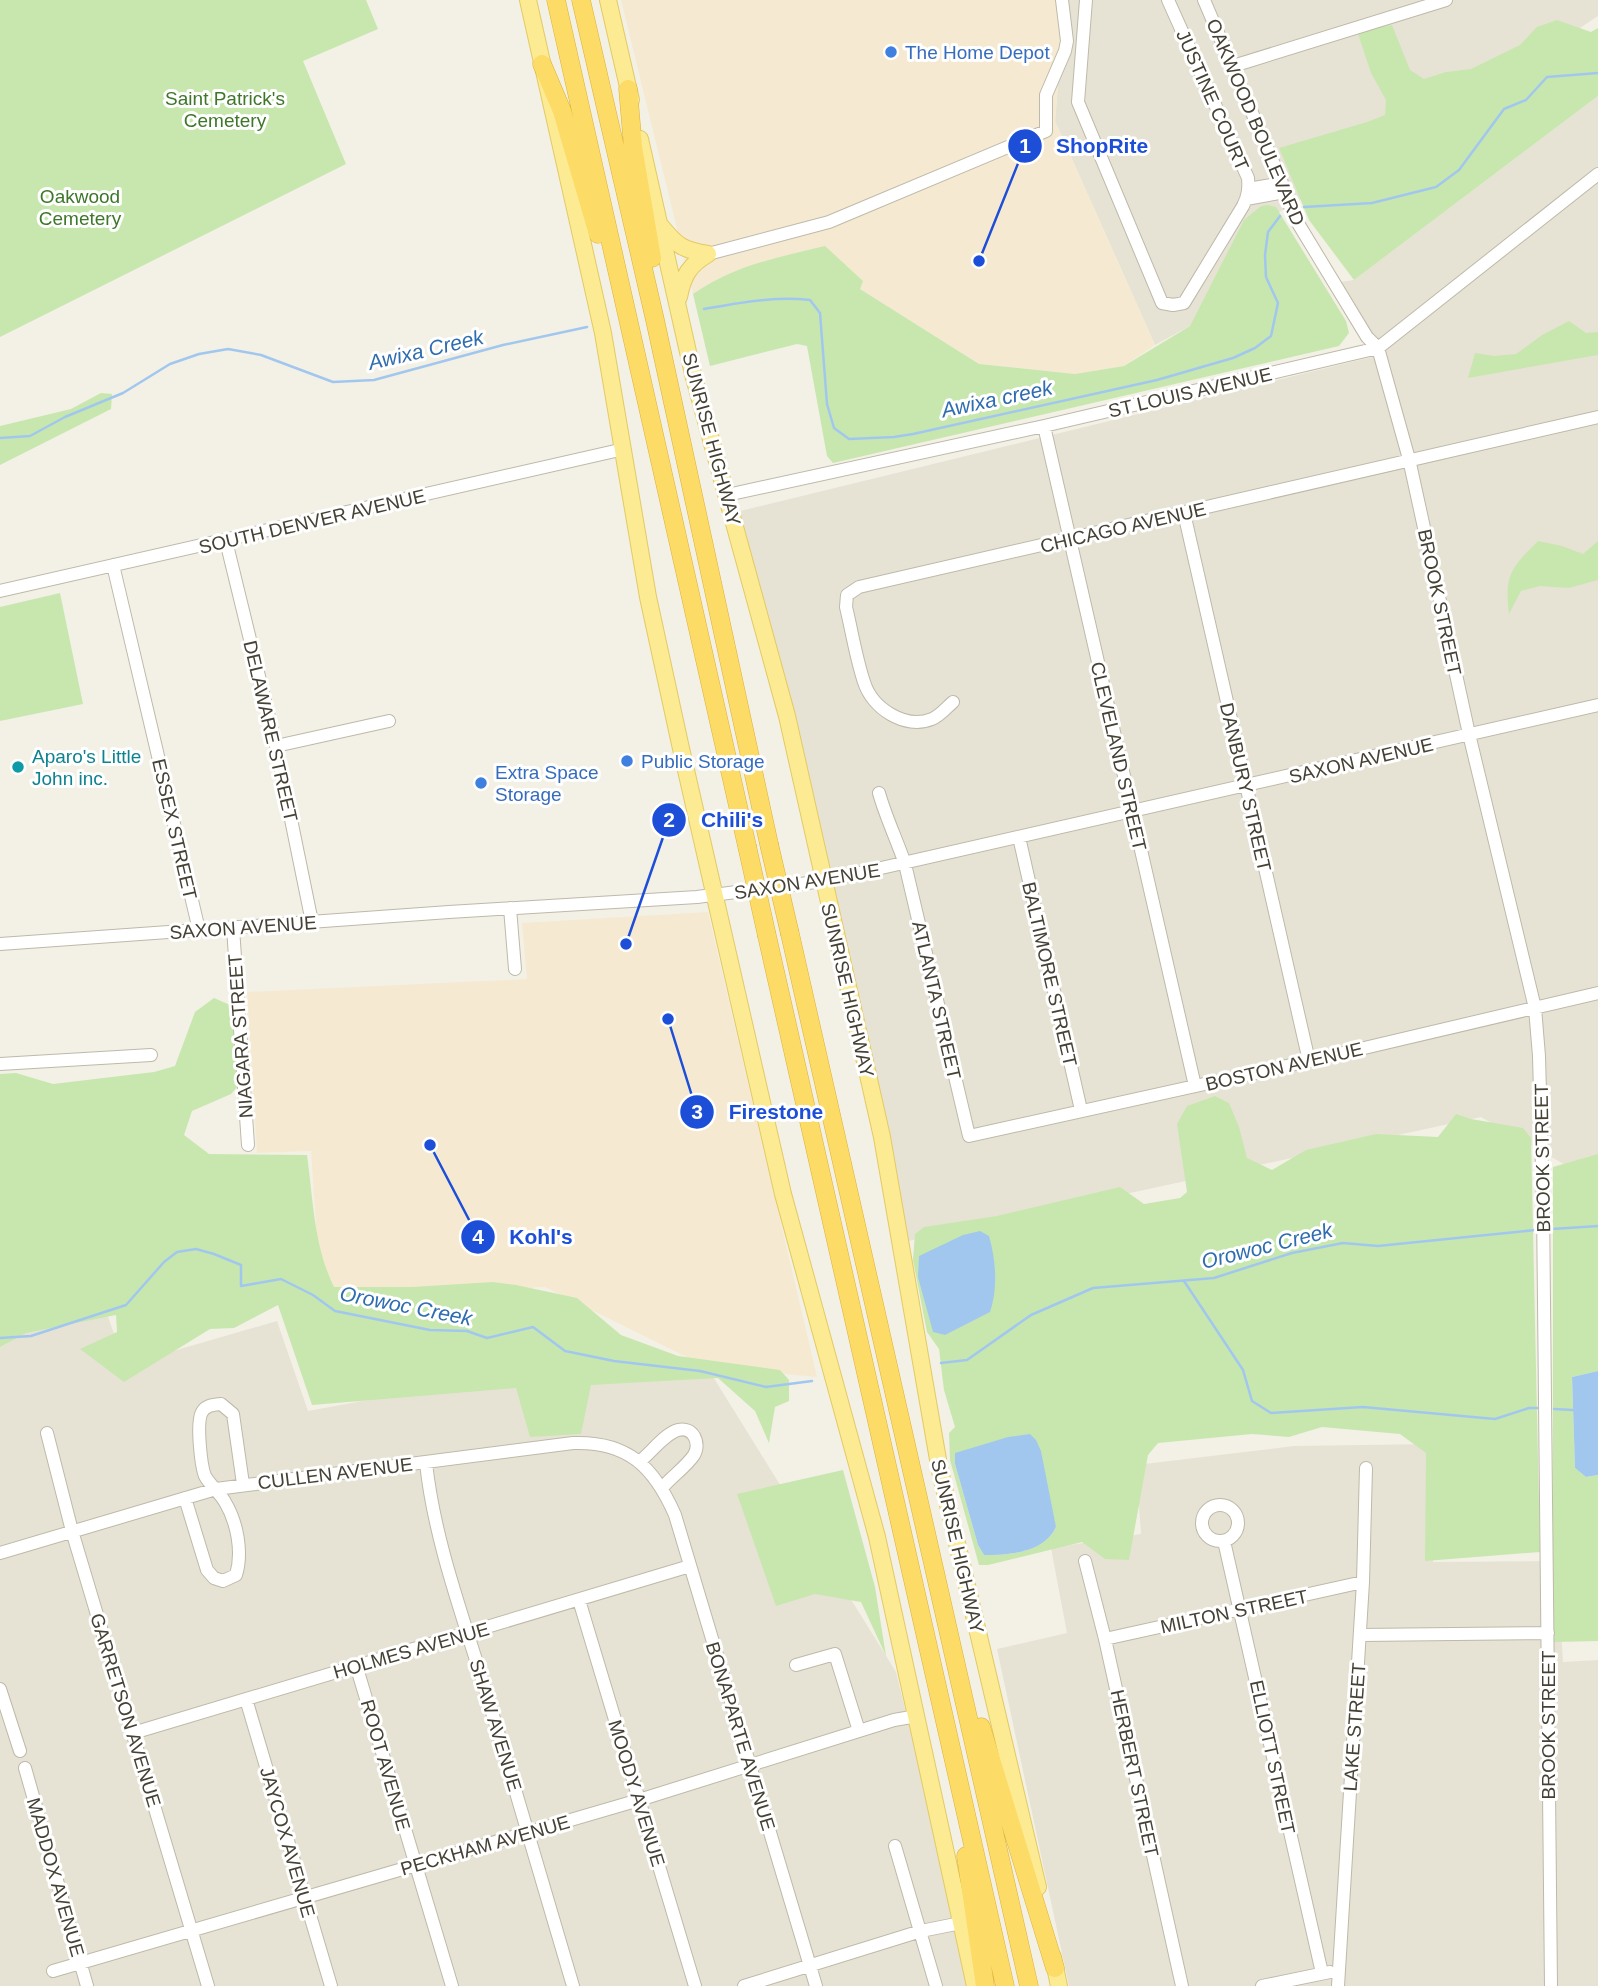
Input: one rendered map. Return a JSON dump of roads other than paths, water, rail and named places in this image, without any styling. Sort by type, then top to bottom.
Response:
[{"type":"highway","points":[[556,0],[1005,1986]]},
{"type":"highway","name":"SUNRISE HIGHWAY","points":[[581,0],[655,320],[769,844],[1029,1986]]},
{"type":"highway","points":[[542,64],[562,111],[600,244],[629,322]]},
{"type":"highway","points":[[628,89],[633,147],[656,281],[655,320]]},
{"type":"highway","points":[[954,1655],[985,1737],[1055,1968]]},
{"type":"highway","points":[[967,1818],[966,1864],[985,1986]]},
{"type":"main road","points":[[528,0],[601,324],[648,597],[715,895],[783,1194],[867,1500],[975,1986]]},
{"type":"main road","name":"SUNRISE HIGHWAY","points":[[608,0],[693,374],[772,655],[824,881],[888,1166],[940,1471],[1012,1770],[1059,1986]]},
{"type":"main road","points":[[659,223],[677,245],[688,251],[708,254]]},
{"type":"main road","points":[[677,303],[684,275],[693,264],[708,254]]},
{"type":"street","points":[[708,254],[829,222],[1046,131],[1046,95],[1065,51],[1062,0]]},
{"type":"street","name":"JUSTINE COURT","points":[[1086,0],[1078,102],[1162,303],[1173,305],[1184,303],[1247,194],[1248,178],[1168,0]]},
{"type":"street","name":"OAKWOOD BOULEVARD","points":[[1204,0],[1293,215],[1367,337],[1378,348]]},
{"type":"street","points":[[1233,66],[1446,0]]},
{"type":"street","name":"ST LOUIS AVENUE","points":[[727,495],[1044,426],[1378,348],[1598,174]]},
{"type":"street","points":[[1247,194],[1284,188]]},
{"type":"street","name":"BROOK STREET","points":[[1378,348],[1409,459],[1469,734],[1535,1008],[1543,1205],[1551,1986]]},
{"type":"street","name":"CHICAGO AVENUE","points":[[953,702],[935,719],[918,723],[900,719],[881,709],[864,684],[846,607],[847,595],[859,587],[1598,417]]},
{"type":"street","name":"CLEVELAND STREET","points":[[1044,426],[1195,1086]]},
{"type":"street","name":"SOUTH DENVER AVENUE","points":[[0,591],[624,449]]},
{"type":"street","name":"DANBURY STREET","points":[[1184,513],[1309,1061]]},
{"type":"street","name":"DELAWARE STREET","points":[[226,541],[276,746],[312,922]]},
{"type":"street","name":"ESSEX STREET","points":[[113,565],[199,930]]},
{"type":"street","name":"SAXON AVENUE","points":[[0,944],[715,895],[824,881],[1598,705]]},
{"type":"street","points":[[276,746],[389,721]]},
{"type":"street","name":"ATLANTA STREET","points":[[879,793],[905,864],[969,1136]]},
{"type":"street","name":"BALTIMORE STREET","points":[[1019,837],[1081,1110]]},
{"type":"street","points":[[510,908],[515,969]]},
{"type":"street","name":"NIAGARA STREET","points":[[233,928],[248,1145]]},
{"type":"street","name":"BOSTON AVENUE","points":[[969,1136],[1309,1061],[1598,993]]},
{"type":"street","points":[[0,1064],[151,1055]]},
{"type":"street","points":[[185,1498],[206,1570],[214,1578],[223,1581],[236,1575],[239,1553],[232,1517],[205,1475],[199,1420],[207,1406],[220,1404],[233,1414],[243,1484]]},
{"type":"street","points":[[639,1462],[678,1430],[689,1430],[694,1434],[697,1447],[693,1455],[663,1487]]},
{"type":"street","name":"GARRETSON AVENUE","points":[[47,1433],[72,1531],[208,1986]]},
{"type":"street","name":"CULLEN AVENUE","points":[[0,1553],[216,1489],[573,1443],[594,1442],[615,1448],[639,1462],[663,1487]]},
{"type":"street","name":"SHAW AVENUE","points":[[426,1463],[430,1501],[573,1986]]},
{"type":"street","name":"LAKE STREET","points":[[1338,1986],[1363,1582],[1366,1468]]},
{"type":"street","name":"BONAPARTE AVENUE","points":[[663,1487],[675,1515],[816,1986]]},
{"type":"street","name":"ELLIOTT STREET","points":[[1224,1541],[1322,1973]]},
{"type":"street","name":"HERBERT STREET","points":[[1085,1561],[1105,1639],[1182,1986]]},
{"type":"street","name":"HOLMES AVENUE","points":[[133,1733],[690,1566]]},
{"type":"street","name":"MILTON STREET","points":[[1105,1639],[1363,1582]]},
{"type":"street","name":"MOODY AVENUE","points":[[579,1600],[695,1986]]},
{"type":"street","points":[[1360,1635],[1548,1633]]},
{"type":"street","points":[[796,1665],[835,1654],[859,1731]]},
{"type":"street","name":"ROOT AVENUE","points":[[356,1665],[452,1986]]},
{"type":"street","points":[[0,1689],[20,1751]]},
{"type":"street","name":"JAYCOX AVENUE","points":[[246,1699],[331,1986]]},
{"type":"street","name":"PECKHAM AVENUE","points":[[53,1972],[192,1933],[916,1716]]},
{"type":"street","name":"MADDOX AVENUE","points":[[26,1768],[88,1986]]},
{"type":"street","points":[[895,1846],[936,1986]]},
{"type":"street","points":[[744,1986],[921,1931],[961,1923]]},
{"type":"street","points":[[1262,1986],[1339,1971]]},
{"type":"water","points":[[980,1231],[989,1236],[995,1265],[990,1312],[945,1335],[933,1332],[918,1277],[919,1256],[963,1235]]},
{"type":"water","points":[[1598,1371],[1598,1475],[1586,1477],[1575,1468],[1572,1377]]},
{"type":"water","points":[[1030,1434],[1041,1451],[1056,1527],[1043,1542],[1025,1551],[984,1555],[978,1545],[955,1464],[955,1453],[1008,1437]]},
{"type":"waterway","name":"Awixa creek","points":[[1304,207],[1372,203],[1436,187],[1459,170],[1504,109],[1526,100],[1547,77],[1598,73]]},
{"type":"waterway","name":"Awixa creek","points":[[704,309],[743,302],[810,300],[820,313],[827,404],[834,428],[849,439],[913,434],[1157,380],[1233,358],[1255,348],[1271,336],[1278,303],[1266,277],[1265,255],[1268,232],[1280,216]]},
{"type":"waterway","name":"Awixa Creek","points":[[0,438],[30,436],[65,417],[123,393],[170,364],[199,354],[228,349],[261,355],[333,382],[374,380],[503,345],[587,327]]},
{"type":"waterway","name":"Orowoc Creek","points":[[1552,1229],[1598,1226]]},
{"type":"waterway","name":"Orowoc Creek","points":[[941,1363],[967,1360],[1031,1315],[1093,1288],[1214,1278],[1292,1253],[1343,1243],[1378,1246],[1535,1230]]},
{"type":"waterway","name":"Orowoc Creek","points":[[0,1338],[31,1336],[126,1305],[164,1262],[177,1252],[196,1249],[241,1265],[241,1286],[281,1279],[313,1295],[335,1311],[430,1330],[467,1331],[487,1338],[533,1327],[565,1351],[614,1361],[700,1371],[766,1387],[812,1381]]},
{"type":"waterway","points":[[1184,1281],[1243,1370],[1252,1401],[1271,1413],[1363,1407],[1495,1419],[1537,1408]]},
{"type":"waterway","points":[[1554,1409],[1573,1410]]},
{"type":"place","name":"The Home Depot","points":[[891,52]]},
{"type":"place","name":"ShopRite","points":[[979,261]]},
{"type":"place","name":"Public Storage","points":[[627,761]]},
{"type":"place","name":"Aparo's Little John inc.","points":[[18,767]]},
{"type":"place","name":"Extra Space Storage","points":[[481,783]]},
{"type":"place","name":"Chili's","points":[[626,944]]},
{"type":"place","name":"Firestone","points":[[668,1019]]},
{"type":"place","name":"Kohl's","points":[[430,1145]]},
{"type":"park label","name":"Saint Patrick's Cemetery","points":[[225,109]]},
{"type":"park label","name":"Oakwood Cemetery","points":[[80,207]]}]
